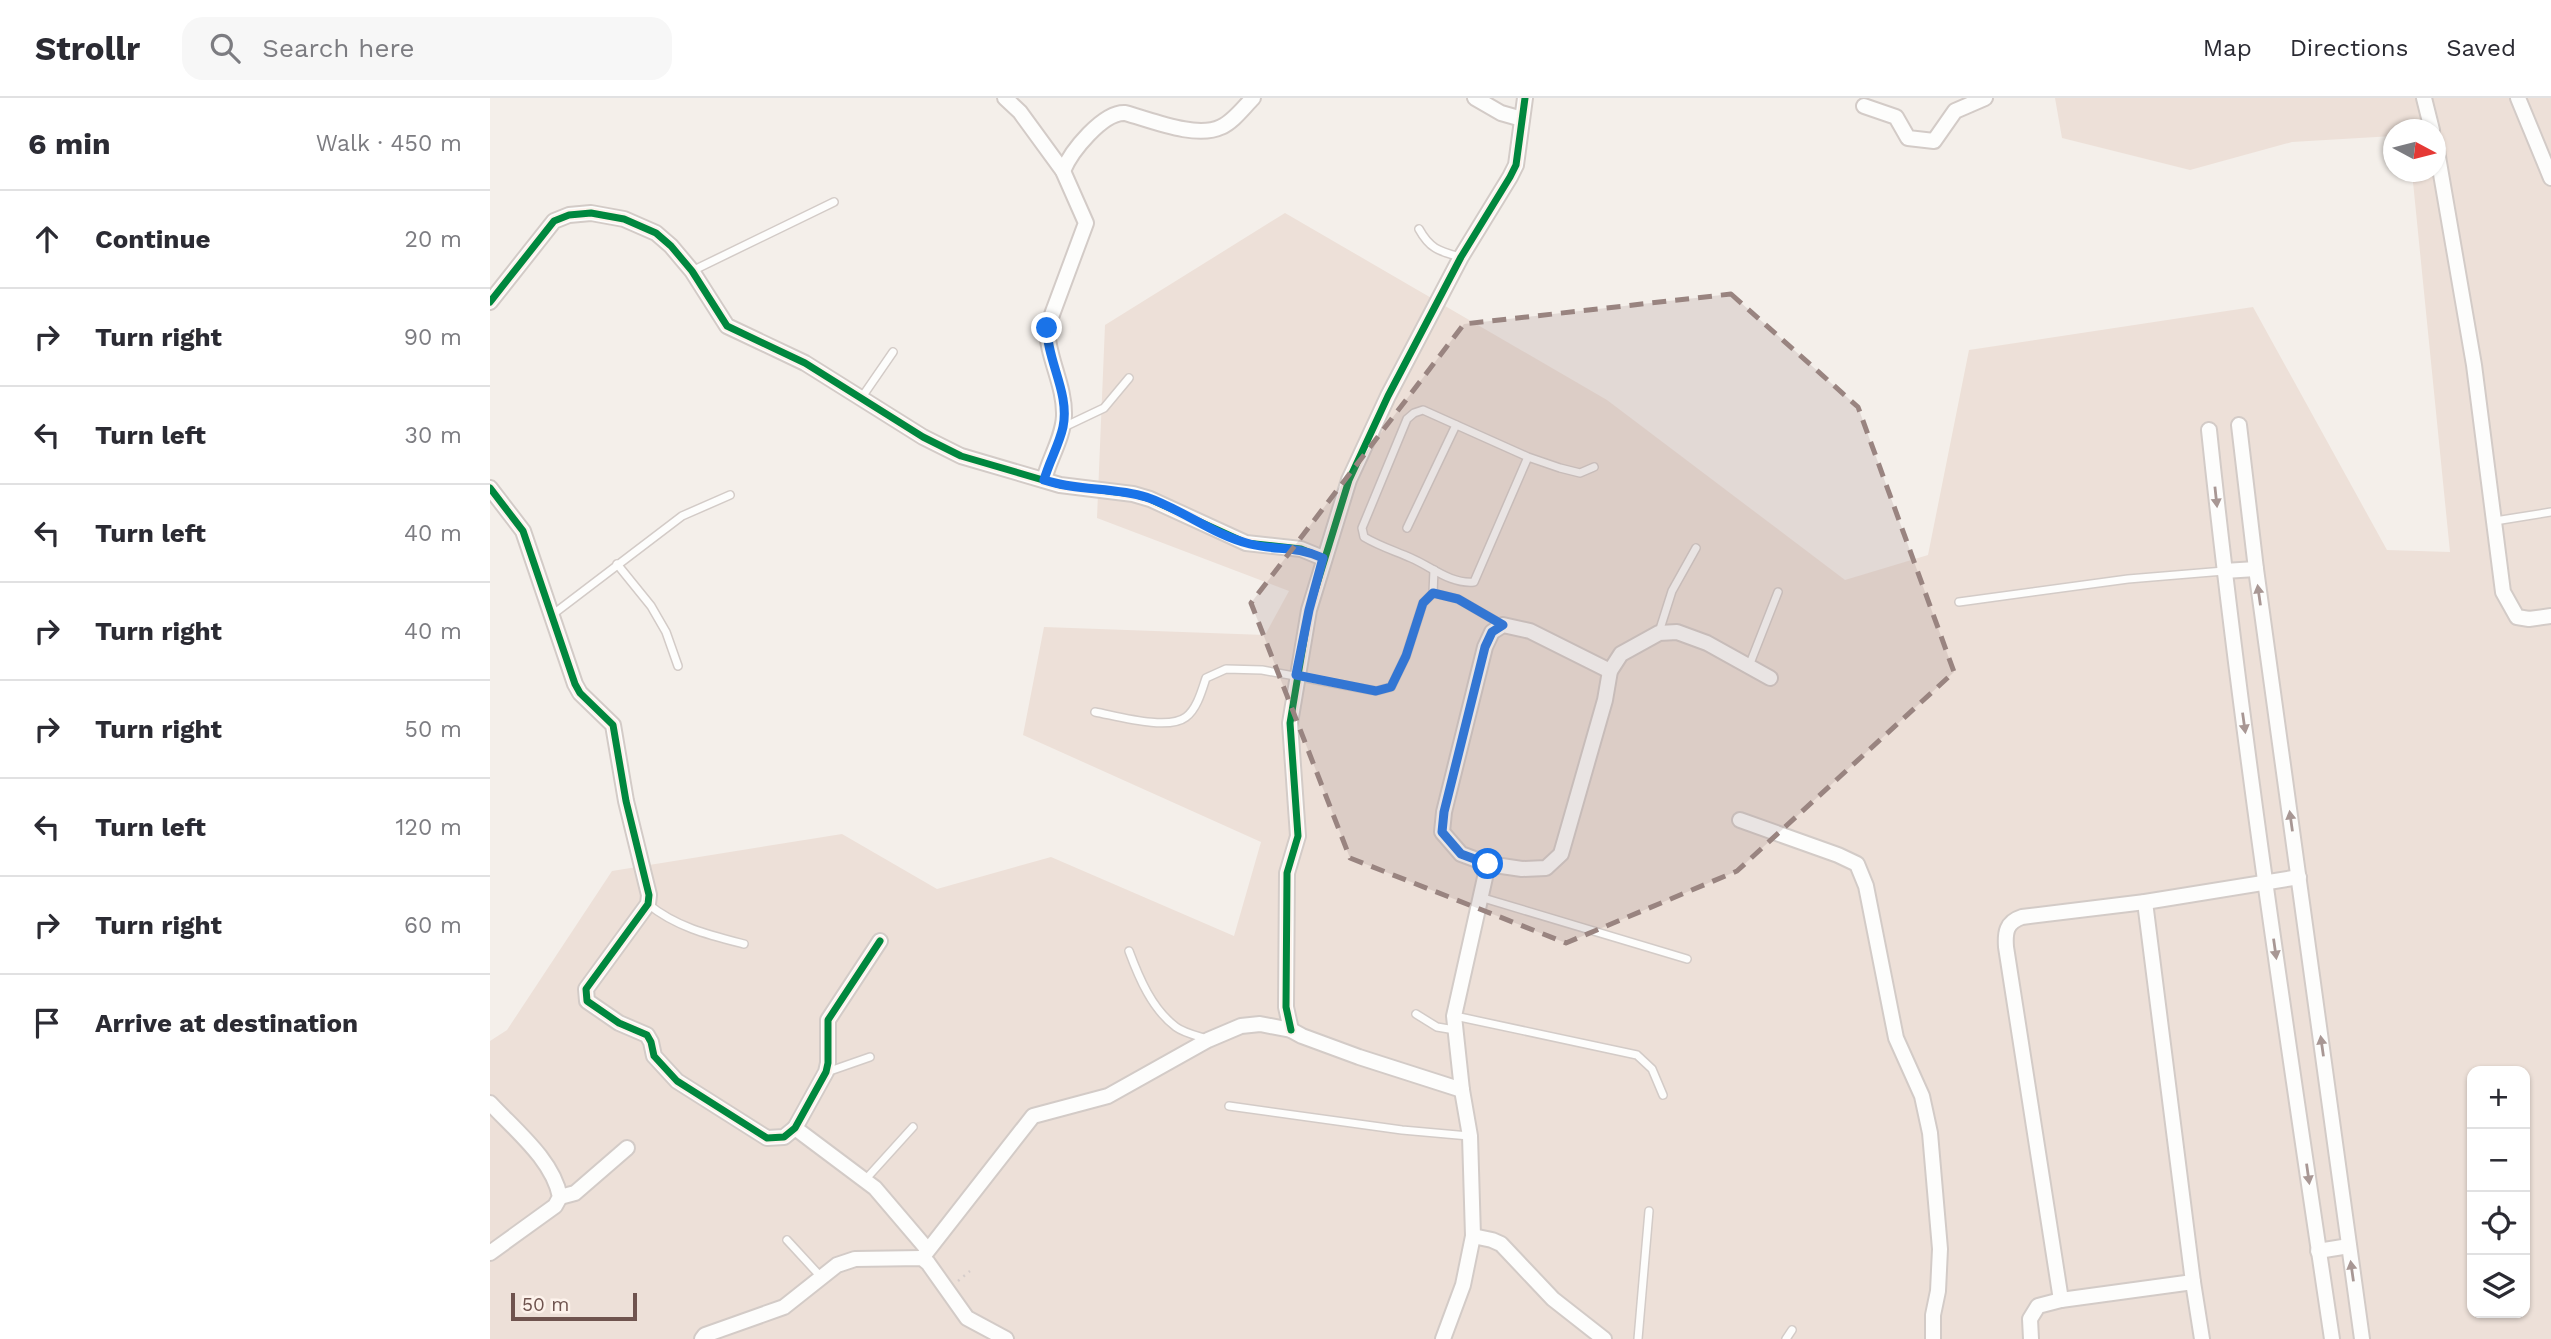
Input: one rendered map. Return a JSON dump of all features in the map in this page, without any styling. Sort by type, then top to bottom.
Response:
[{"type":"street","points":[[1005,98],[1020,112],[1063,171],[1086,223],[1047,328],[1064,412],[1063,428],[1044,480]]},
{"type":"street","points":[[1063,171],[1075,150],[1116,112],[1181,128],[1208,131],[1223,127],[1253,98]]},
{"type":"street","points":[[1475,98],[1502,113],[1522,119]]},
{"type":"street","points":[[1291,1030],[1286,1007],[1287,873],[1298,836],[1290,723],[1309,610],[1323,558],[1349,480],[1360,456],[1388,396],[1461,257],[1516,165],[1525,98]]},
{"type":"street","points":[[1864,106],[1896,117],[1908,138],[1923,142],[1934,141],[1955,111],[1985,98]]},
{"type":"street","points":[[2424,98],[2429,119]]},
{"type":"street","points":[[2518,98],[2551,178]]},
{"type":"street","points":[[2442,182],[2474,365],[2503,592],[2517,617],[2529,619],[2551,616]]},
{"type":"street","points":[[490,302],[554,221],[569,215],[592,213],[624,219],[656,233],[671,246],[692,271],[727,327],[805,363],[923,437],[961,456],[1060,485],[1133,494],[1150,499],[1246,543],[1301,549],[1323,558]]},
{"type":"street","points":[[2239,425],[2256,569],[2362,1339]]},
{"type":"street","points":[[2209,430],[2224,571],[2266,882],[2332,1339]]},
{"type":"street","points":[[490,488],[523,531],[575,684],[580,693],[613,725],[626,801],[649,895],[648,904],[586,989],[587,1001],[619,1023],[647,1035],[654,1056],[677,1081],[767,1138],[784,1137],[795,1128],[826,1072],[828,1020],[880,941]]},
{"type":"street","points":[[2224,571],[2256,569]]},
{"type":"street","points":[[1610,671],[1530,631],[1503,625],[1492,632],[1485,647],[1444,812],[1442,832],[1461,854],[1488,864],[1522,869],[1546,868],[1561,855],[1605,700],[1610,671],[1621,654],[1659,633],[1677,632],[1707,643],[1770,678]]},
{"type":"street","points":[[1740,820],[1857,864],[1866,886],[1896,1038],[1922,1096],[1930,1133],[1940,1249],[1938,1291],[1933,1315],[1934,1339]]},
{"type":"street","points":[[1443,1339],[1463,1285],[1474,1236],[1470,1136],[1455,1023],[1479,897],[1488,864]]},
{"type":"street","points":[[2061,1300],[2006,934],[2008,925],[2014,919],[2022,917],[2145,902],[2299,877]]},
{"type":"street","points":[[2145,902],[2193,1282],[2203,1339]]},
{"type":"street","points":[[702,1339],[705,1335],[784,1307],[837,1265],[855,1259],[924,1254],[1033,1116],[1108,1096],[1208,1040],[1241,1026],[1260,1024],[1291,1030],[1302,1037],[1359,1057],[1462,1090]]},
{"type":"street","points":[[490,1103],[546,1164],[558,1185],[560,1197],[555,1206],[490,1253]]},
{"type":"street","points":[[795,1128],[875,1188],[967,1318],[1006,1339]]},
{"type":"street","points":[[560,1197],[575,1194],[627,1148]]},
{"type":"street","points":[[1474,1236],[1501,1244],[1553,1299],[1604,1339]]},
{"type":"street","points":[[2318,1251],[2349,1246]]},
{"type":"street","points":[[2031,1339],[2029,1320],[2038,1306],[2061,1300],[2193,1282]]},
{"type":"lane","points":[[692,271],[834,202]]},
{"type":"lane","points":[[1419,229],[1427,244],[1442,252],[1461,257]]},
{"type":"lane","points":[[862,397],[893,352]]},
{"type":"lane","points":[[1063,428],[1104,408],[1129,378]]},
{"type":"lane","points":[[1528,457],[1474,582],[1463,583],[1364,537],[1362,528],[1407,419],[1413,413],[1423,410],[1528,457],[1580,473],[1594,467]]},
{"type":"lane","points":[[1407,528],[1456,425]]},
{"type":"lane","points":[[551,616],[682,516],[730,495]]},
{"type":"lane","points":[[2495,521],[2551,512]]},
{"type":"lane","points":[[1659,633],[1672,591],[1696,548]]},
{"type":"lane","points":[[617,564],[652,606],[666,632],[678,666]]},
{"type":"lane","points":[[1095,712],[1174,723],[1188,716],[1200,696],[1206,678],[1226,669],[1262,670],[1376,691],[1391,687],[1406,656],[1423,603],[1433,593],[1434,570]]},
{"type":"lane","points":[[1959,602],[2128,579],[2224,571]]},
{"type":"lane","points":[[1749,667],[1778,592]]},
{"type":"lane","points":[[1433,593],[1458,599],[1503,625]]},
{"type":"lane","points":[[1479,897],[1687,959]]},
{"type":"lane","points":[[648,904],[664,917],[688,928],[744,944]]},
{"type":"lane","points":[[1129,951],[1139,978],[1153,1002],[1176,1028],[1208,1040]]},
{"type":"lane","points":[[1416,1014],[1437,1027],[1455,1023],[1637,1055],[1652,1069],[1663,1096]]},
{"type":"lane","points":[[826,1072],[870,1058]]},
{"type":"lane","points":[[1229,1105],[1402,1130],[1470,1136]]},
{"type":"lane","points":[[865,1180],[913,1128]]},
{"type":"lane","points":[[1638,1339],[1649,1211]]},
{"type":"lane","points":[[787,1240],[823,1278]]},
{"type":"lane","points":[[1786,1339],[1792,1330]]},
{"type":"highlighted area","points":[[1731,294],[1858,407],[1954,672],[1737,871],[1566,943],[1350,858],[1251,603],[1464,324]]},
{"type":"shaded area","points":[[2055,98],[2551,98],[2551,1339],[490,1339],[490,1041],[507,1030],[612,871],[842,834],[937,889],[1051,857],[1234,936],[1261,842],[1023,735],[1044,627],[1265,635],[1289,591],[1097,518],[1105,325],[1285,213],[1607,400],[1845,580],[1928,555],[1969,350],[2253,307],[2387,550],[2450,552],[2413,182],[2446,182],[2446,119],[2383,119],[2383,137],[2292,142],[2190,170],[2062,138]]},
{"type":"cycle path","points":[[1291,1030],[1286,1007],[1287,873],[1298,836],[1290,723],[1309,610],[1349,480],[1388,396],[1461,257],[1516,165],[1525,98]]},
{"type":"cycle path","points":[[490,302],[554,221],[569,215],[591,213],[624,219],[656,233],[671,246],[692,271],[727,326],[805,363],[923,437],[961,456],[1060,485],[1133,494],[1150,499],[1246,543],[1301,549],[1323,558]]},
{"type":"cycle path","points":[[490,488],[523,531],[575,684],[580,693],[613,725],[626,801],[649,895],[648,904],[586,989],[587,1001],[619,1023],[647,1035],[654,1056],[677,1081],[767,1138],[784,1137],[795,1128],[826,1072],[828,1020],[880,941]]},
{"type":"route","points":[[1047,328],[1064,412],[1063,428],[1044,480],[1060,485],[1133,494],[1150,499],[1246,543],[1301,549],[1323,558],[1296,675],[1376,691],[1391,687],[1406,656],[1423,603],[1433,593],[1458,599],[1503,625],[1492,632],[1485,647],[1444,812],[1442,832],[1461,854],[1488,864]]}]
